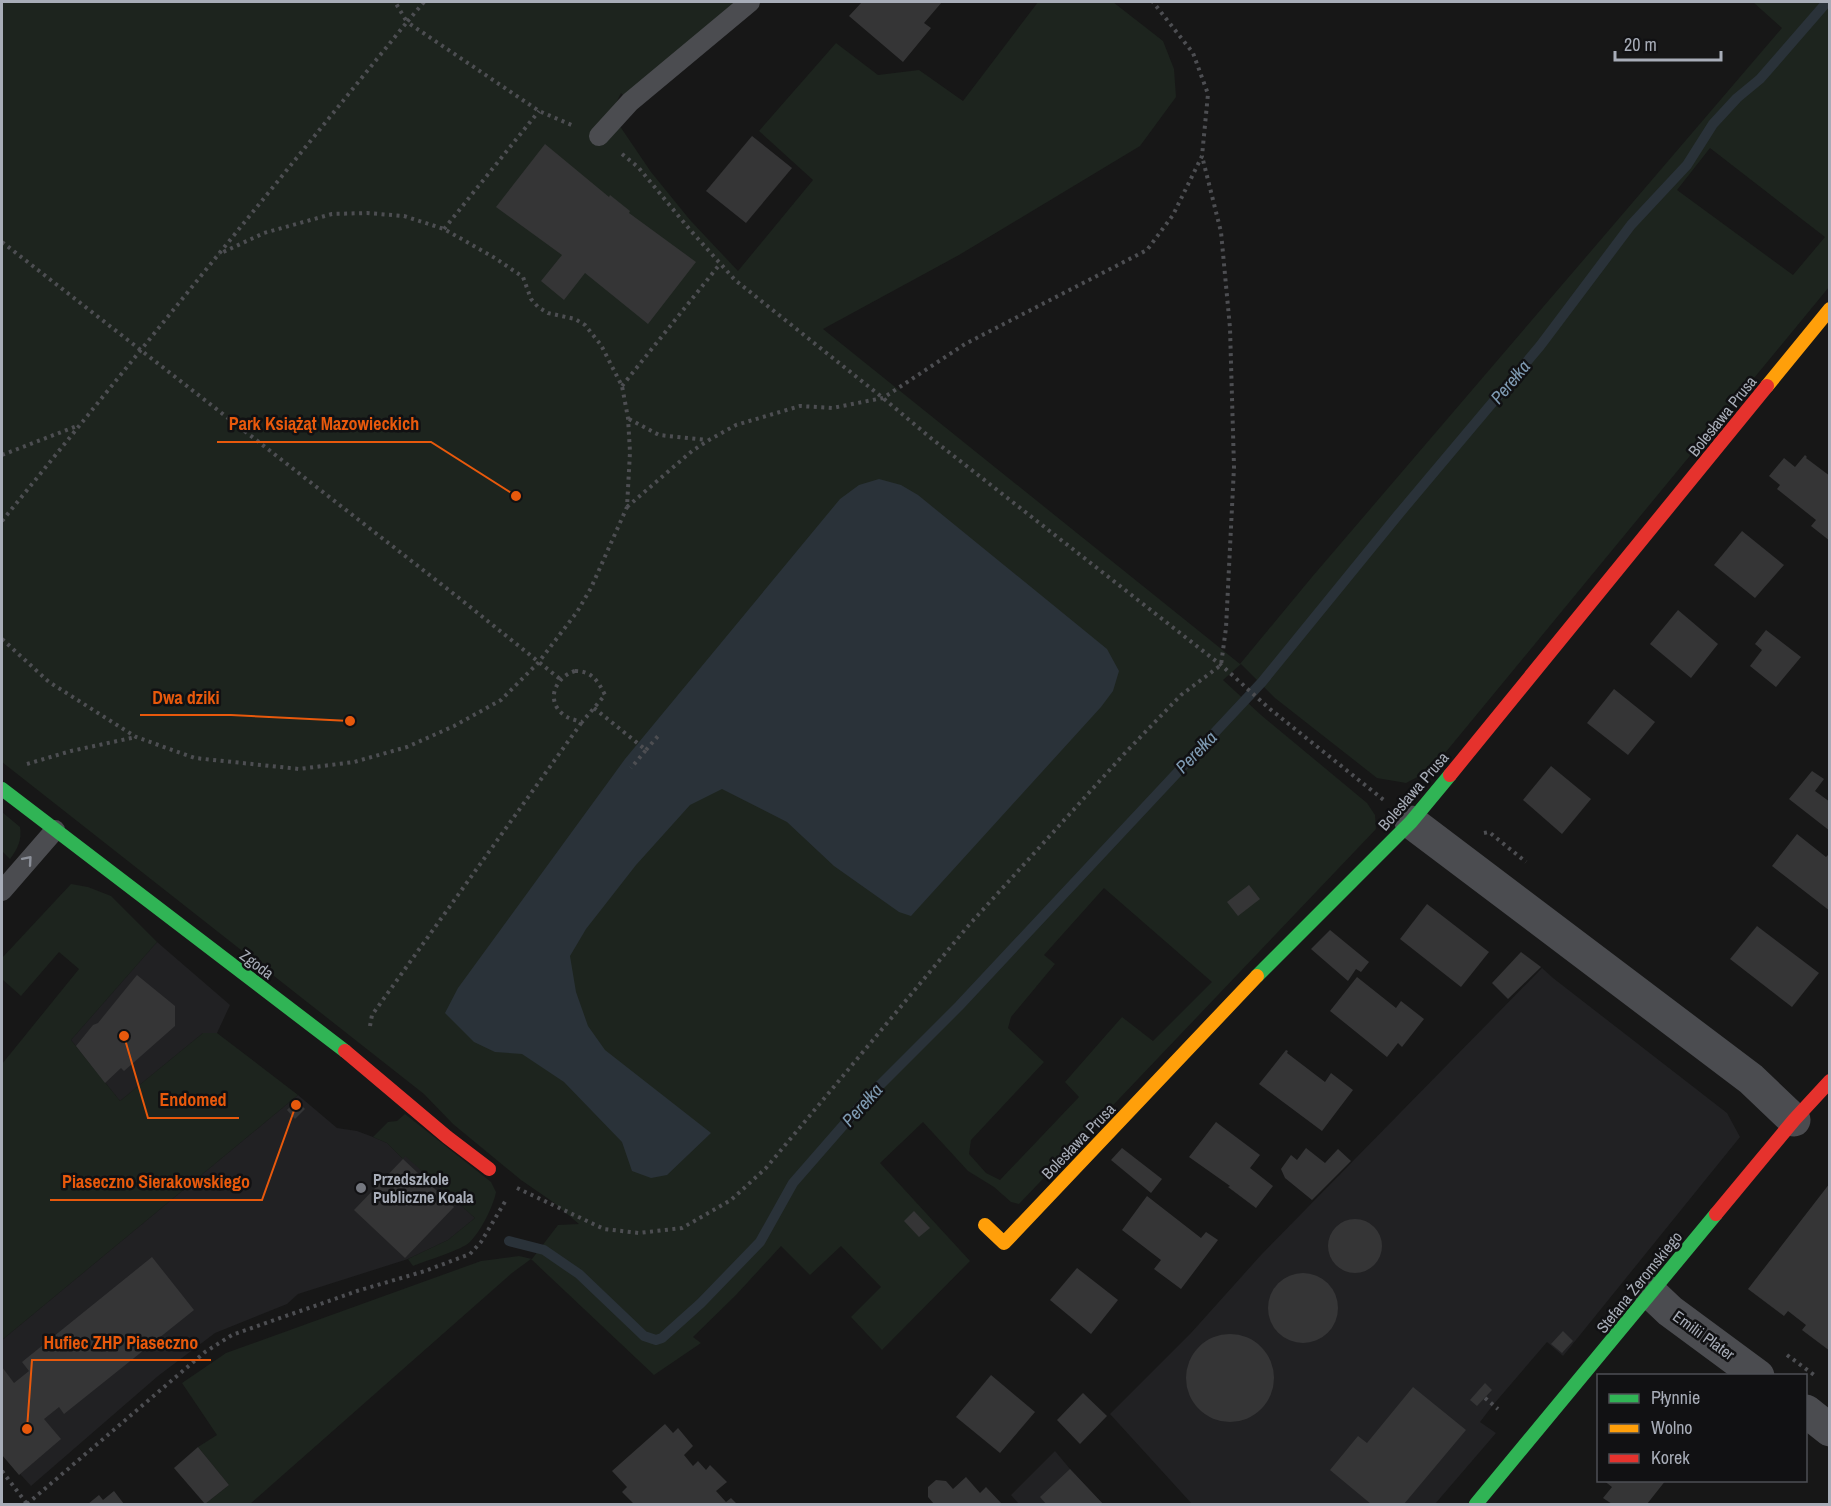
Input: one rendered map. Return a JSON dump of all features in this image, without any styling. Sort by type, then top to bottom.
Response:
[{"type":"street","name":"Bolesława Prusa","points":[[986,1226],[1004,1243],[1267,966],[1411,822],[1830,309]]},
{"type":"street","name":"Zgoda","points":[[2,789],[370,1072],[489,1169]]},
{"type":"street","points":[[1411,822],[1751,1079],[1794,1120]]},
{"type":"street","name":"Stefana Żeromskiego","points":[[1476,1504],[1794,1120],[1830,1082]]},
{"type":"street","name":"Emilii Plater","points":[[1651,1293],[1670,1311],[1755,1374]]},
{"type":"street","points":[[1807,1412],[1830,1430]]},
{"type":"lane","points":[[599,136],[630,102],[750,2]]},
{"type":"lane","points":[[2,891],[55,830]]},
{"type":"path","points":[[395,2],[407,22],[539,111],[599,136],[638,167],[735,280],[932,440],[1221,665],[1270,709],[1411,822]]},
{"type":"path","points":[[2,521],[424,2]]},
{"type":"path","points":[[489,1169],[514,1187],[604,1228],[639,1233],[682,1228],[730,1200],[766,1168],[969,925],[1125,753],[1181,695],[1221,665],[1226,628],[1234,467],[1230,328],[1221,232],[1202,156],[1208,94],[1192,52],[1153,2]]},
{"type":"path","points":[[444,229],[539,111]]},
{"type":"path","points":[[627,507],[651,485],[709,440],[736,425],[800,406],[832,408],[883,398],[965,344],[1147,250],[1173,215],[1202,156]]},
{"type":"path","points":[[2,639],[49,682],[136,737],[195,758],[299,769],[354,762],[407,747],[454,726],[501,700],[538,663],[577,612],[591,588],[627,507],[630,452],[628,418],[622,386],[601,345],[585,325],[575,319],[548,313],[538,307],[531,299],[523,277],[495,258],[444,229],[404,216],[367,213],[332,214],[264,233],[219,254]]},
{"type":"path","points":[[2,242],[560,679]]},
{"type":"path","points":[[622,386],[720,264]]},
{"type":"path","points":[[628,418],[659,435],[709,440]]},
{"type":"path","points":[[2,455],[78,426]]},
{"type":"path","points":[[370,1072],[369,1040],[372,1015],[582,722],[605,695],[591,674],[575,671],[560,679],[554,694],[558,709],[570,719],[582,722]]},
{"type":"path","points":[[594,708],[646,750]]},
{"type":"path","points":[[631,768],[658,736]]},
{"type":"path","points":[[19,767],[70,751],[136,737]]},
{"type":"path","points":[[2,1472],[27,1504],[205,1352],[232,1335],[470,1254],[481,1242],[514,1187]]},
{"type":"path","points":[[1485,1398],[1498,1409]]},
{"type":"shaded area","points":[[2,2],[744,2],[630,102],[621,93],[611,113],[651,172],[690,220],[738,271],[813,180],[759,131],[836,43],[878,75],[919,70],[963,101],[1038,2],[1113,2],[1163,41],[1174,69],[1176,97],[1140,146],[959,255],[823,329],[1240,664],[1782,28],[1753,2],[1829,2],[1829,287],[1431,770],[1406,783],[1377,778],[1275,698],[1241,664],[1223,680],[1261,715],[1367,803],[1375,815],[1376,829],[1019,1204],[1011,1202],[994,1187],[968,1171],[923,1122],[880,1163],[970,1261],[882,1350],[851,1317],[881,1287],[841,1246],[810,1275],[781,1246],[693,1337],[701,1343],[654,1375],[531,1259],[512,1273],[250,1504],[205,1504],[229,1485],[198,1447],[217,1435],[182,1383],[226,1353],[481,1261],[519,1256],[532,1259],[558,1225],[579,1224],[453,1124],[424,1094],[2,762]],"holes":[[[1710,148],[1825,237],[1793,275],[1677,190]],[[1104,888],[1212,982],[1153,1041],[1122,1017],[1065,1082],[1079,1097],[1000,1180],[986,1173],[969,1154],[971,1140],[1044,1062],[1008,1028],[1011,1017],[1055,964],[1044,955]]]},
{"type":"shaded area","points":[[879,479],[901,485],[918,495],[1107,649],[1119,671],[1113,691],[911,916],[899,912],[834,866],[787,822],[722,789],[690,805],[636,865],[586,929],[570,956],[576,992],[588,1026],[605,1050],[711,1133],[667,1175],[651,1178],[632,1171],[622,1142],[564,1082],[522,1054],[495,1052],[474,1042],[445,1013],[458,988],[625,759],[840,499],[859,485]]},
{"type":"shaded area","points":[[2,812],[20,827],[19,844],[10,859],[2,851]]},
{"type":"shaded area","points":[[71,884],[88,887],[111,896],[157,942],[71,1040],[120,1101],[203,1033],[217,1033],[298,1095],[2,1340],[2,1064],[79,969],[59,952],[21,996],[2,979],[2,958]]},
{"type":"shaded area","points":[[157,942],[230,1005],[217,1033],[203,1033],[120,1101],[71,1040]]},
{"type":"shaded area","points":[[1542,968],[1727,1113],[1740,1137],[1563,1356],[1547,1342],[1493,1405],[1480,1422],[1496,1433],[1435,1504],[1192,1504],[1110,1414],[1191,1333],[1261,1255]]},
{"type":"shaded area","points":[[298,1095],[337,1128],[357,1131],[373,1137],[387,1143],[402,1158],[405,1155],[475,1218],[448,1240],[408,1259],[298,1294],[287,1304],[215,1333],[158,1376],[31,1486],[2,1454],[2,1340]]},
{"type":"shaded area","points":[[405,1114],[491,1182],[496,1192],[485,1221],[471,1241],[453,1251],[413,1266],[408,1259],[448,1240],[475,1218],[405,1156],[403,1159],[387,1143],[373,1137],[388,1122],[397,1121]]},
{"type":"shaded area","points":[[1055,1451],[1103,1504],[1019,1504],[1011,1495]]},
{"type":"building","points":[[862,2],[942,2],[924,23],[931,28],[903,62],[849,16]]},
{"type":"building","points":[[752,136],[792,168],[746,223],[706,191]]},
{"type":"building","points":[[545,144],[609,197],[610,195],[630,211],[629,213],[696,262],[648,324],[585,273],[564,300],[541,281],[562,255],[496,207]]},
{"type":"building","points":[[1805,455],[1830,476],[1830,541],[1811,526],[1816,520],[1777,489],[1780,485],[1769,476],[1784,458],[1795,467]]},
{"type":"building","points":[[1742,531],[1784,565],[1755,598],[1714,565]]},
{"type":"building","points":[[1678,610],[1718,644],[1691,678],[1650,644]]},
{"type":"building","points":[[1766,630],[1801,657],[1776,687],[1750,666],[1762,650],[1755,644]]},
{"type":"building","points":[[1614,689],[1655,722],[1628,755],[1587,723]]},
{"type":"building","points":[[1551,766],[1591,799],[1562,834],[1523,800]]},
{"type":"building","points":[[1812,771],[1824,779],[1815,791],[1830,802],[1830,831],[1789,799]]},
{"type":"building","points":[[1797,834],[1826,857],[1830,856],[1828,858],[1830,860],[1830,911],[1772,866]]},
{"type":"building","points":[[1249,885],[1260,899],[1238,916],[1227,902]]},
{"type":"building","points":[[1427,904],[1489,952],[1461,987],[1400,939]]},
{"type":"building","points":[[1757,926],[1819,973],[1792,1007],[1730,959]]},
{"type":"building","points":[[1330,930],[1369,962],[1361,972],[1356,969],[1348,981],[1311,949]]},
{"type":"building","points":[[1521,952],[1541,967],[1508,999],[1492,983]]},
{"type":"building","points":[[137,975],[175,1006],[175,1026],[124,1071],[121,1068],[105,1083],[76,1046]]},
{"type":"building","points":[[1357,977],[1396,1008],[1401,1001],[1424,1019],[1402,1047],[1398,1043],[1387,1057],[1330,1011]]},
{"type":"building","points":[[1286,1050],[1325,1082],[1331,1073],[1353,1090],[1322,1131],[1259,1084]]},
{"type":"building","points":[[296,1100],[305,1109],[295,1119],[287,1110]]},
{"type":"building","points":[[1216,1122],[1260,1155],[1250,1168],[1273,1186],[1256,1208],[1189,1157]]},
{"type":"building","points":[[1122,1148],[1162,1179],[1151,1193],[1111,1160]]},
{"type":"building","points":[[1306,1148],[1325,1163],[1338,1149],[1351,1161],[1312,1200],[1285,1178],[1281,1169],[1291,1155],[1297,1160]]},
{"type":"building","points":[[403,1159],[454,1207],[405,1258],[354,1210]]},
{"type":"building","points":[[1830,1183],[1830,1351],[1802,1330],[1806,1325],[1788,1311],[1784,1316],[1748,1289]]},
{"type":"building","points":[[1147,1196],[1201,1238],[1206,1232],[1218,1240],[1181,1289],[1154,1269],[1161,1260],[1122,1230]]},
{"type":"building","points":[[914,1211],[930,1228],[919,1237],[904,1221]]},
{"type":"building","points":[[1355,1219],[1365,1221],[1374,1227],[1380,1236],[1382,1246],[1380,1256],[1374,1265],[1365,1271],[1355,1273],[1345,1271],[1336,1265],[1330,1256],[1328,1246],[1330,1236],[1336,1227],[1345,1221]]},
{"type":"building","points":[[152,1257],[194,1310],[64,1414],[59,1407],[44,1419],[61,1439],[19,1475],[2,1455],[2,1367],[14,1383],[29,1371],[22,1362]]},
{"type":"building","points":[[1077,1268],[1118,1300],[1091,1334],[1050,1300]]},
{"type":"building","points":[[1303,1273],[1316,1276],[1328,1283],[1335,1295],[1338,1308],[1335,1321],[1328,1333],[1316,1340],[1303,1343],[1290,1340],[1278,1333],[1271,1321],[1268,1308],[1271,1295],[1278,1283],[1290,1276]]},
{"type":"building","points":[[1563,1331],[1573,1341],[1562,1353],[1551,1344]]},
{"type":"building","points":[[1230,1334],[1247,1337],[1261,1347],[1271,1361],[1274,1378],[1271,1395],[1261,1409],[1247,1419],[1230,1422],[1213,1419],[1199,1409],[1189,1395],[1186,1378],[1189,1361],[1199,1347],[1213,1337]]},
{"type":"building","points":[[991,1375],[1035,1412],[1000,1453],[956,1417]]},
{"type":"building","points":[[1485,1383],[1492,1390],[1477,1406],[1470,1400]]},
{"type":"building","points":[[1413,1387],[1466,1430],[1404,1504],[1371,1504],[1330,1470],[1358,1436],[1367,1443]]},
{"type":"building","points":[[1083,1393],[1107,1416],[1080,1444],[1057,1420]]},
{"type":"building","points":[[665,1424],[673,1433],[678,1428],[693,1446],[684,1455],[693,1466],[698,1461],[706,1470],[710,1465],[727,1482],[716,1491],[726,1502],[731,1498],[737,1504],[634,1504],[622,1492],[627,1487],[612,1471]]},
{"type":"building","points":[[198,1447],[229,1485],[205,1504],[174,1468]]},
{"type":"building","points":[[1070,1469],[1103,1504],[1046,1504],[1040,1497]]},
{"type":"building","points":[[966,1477],[980,1493],[986,1487],[1002,1504],[934,1504],[928,1497],[928,1487],[936,1480],[946,1481],[953,1489]]},
{"type":"building","points":[[1606,1482],[1664,1482],[1647,1504],[1612,1504],[1603,1498],[1612,1487]]},
{"type":"building","points":[[114,1491],[124,1504],[88,1504],[99,1495],[103,1500]]},
{"type":"waterway","name":"Perełka","points":[[509,1241],[544,1250],[579,1274],[644,1336],[656,1340],[662,1338],[701,1303],[760,1242],[793,1183],[868,1097],[959,1006],[1262,682],[1540,346],[1631,225],[1687,165],[1713,124],[1737,98],[1760,79],[1827,2]]},
{"type":"traffic: fast","points":[[1257,976],[1411,822],[1450,775]]},
{"type":"traffic: fast","points":[[2,789],[345,1051]]},
{"type":"traffic: fast","points":[[1476,1504],[1716,1214]]},
{"type":"traffic: slow","points":[[1767,386],[1830,309]]},
{"type":"traffic: slow","points":[[985,1225],[1004,1243],[1257,976]]},
{"type":"traffic: jam","points":[[1450,775],[1767,386]]},
{"type":"traffic: jam","points":[[345,1051],[447,1137],[489,1169]]},
{"type":"traffic: jam","points":[[1716,1214],[1794,1120],[1830,1081]]},
{"type":"place","name":"Park Książąt Mazowieckich","points":[[516,496]]},
{"type":"place","name":"Dwa dziki","points":[[350,721]]},
{"type":"place","name":"Endomed","points":[[124,1036]]},
{"type":"place","name":"Piaseczno Sierakowskiego","points":[[296,1105]]},
{"type":"place","name":"Przedszkole Publiczne Koala","points":[[361,1188]]},
{"type":"place","name":"Hufiec ZHP Piaseczno","points":[[27,1429]]}]
